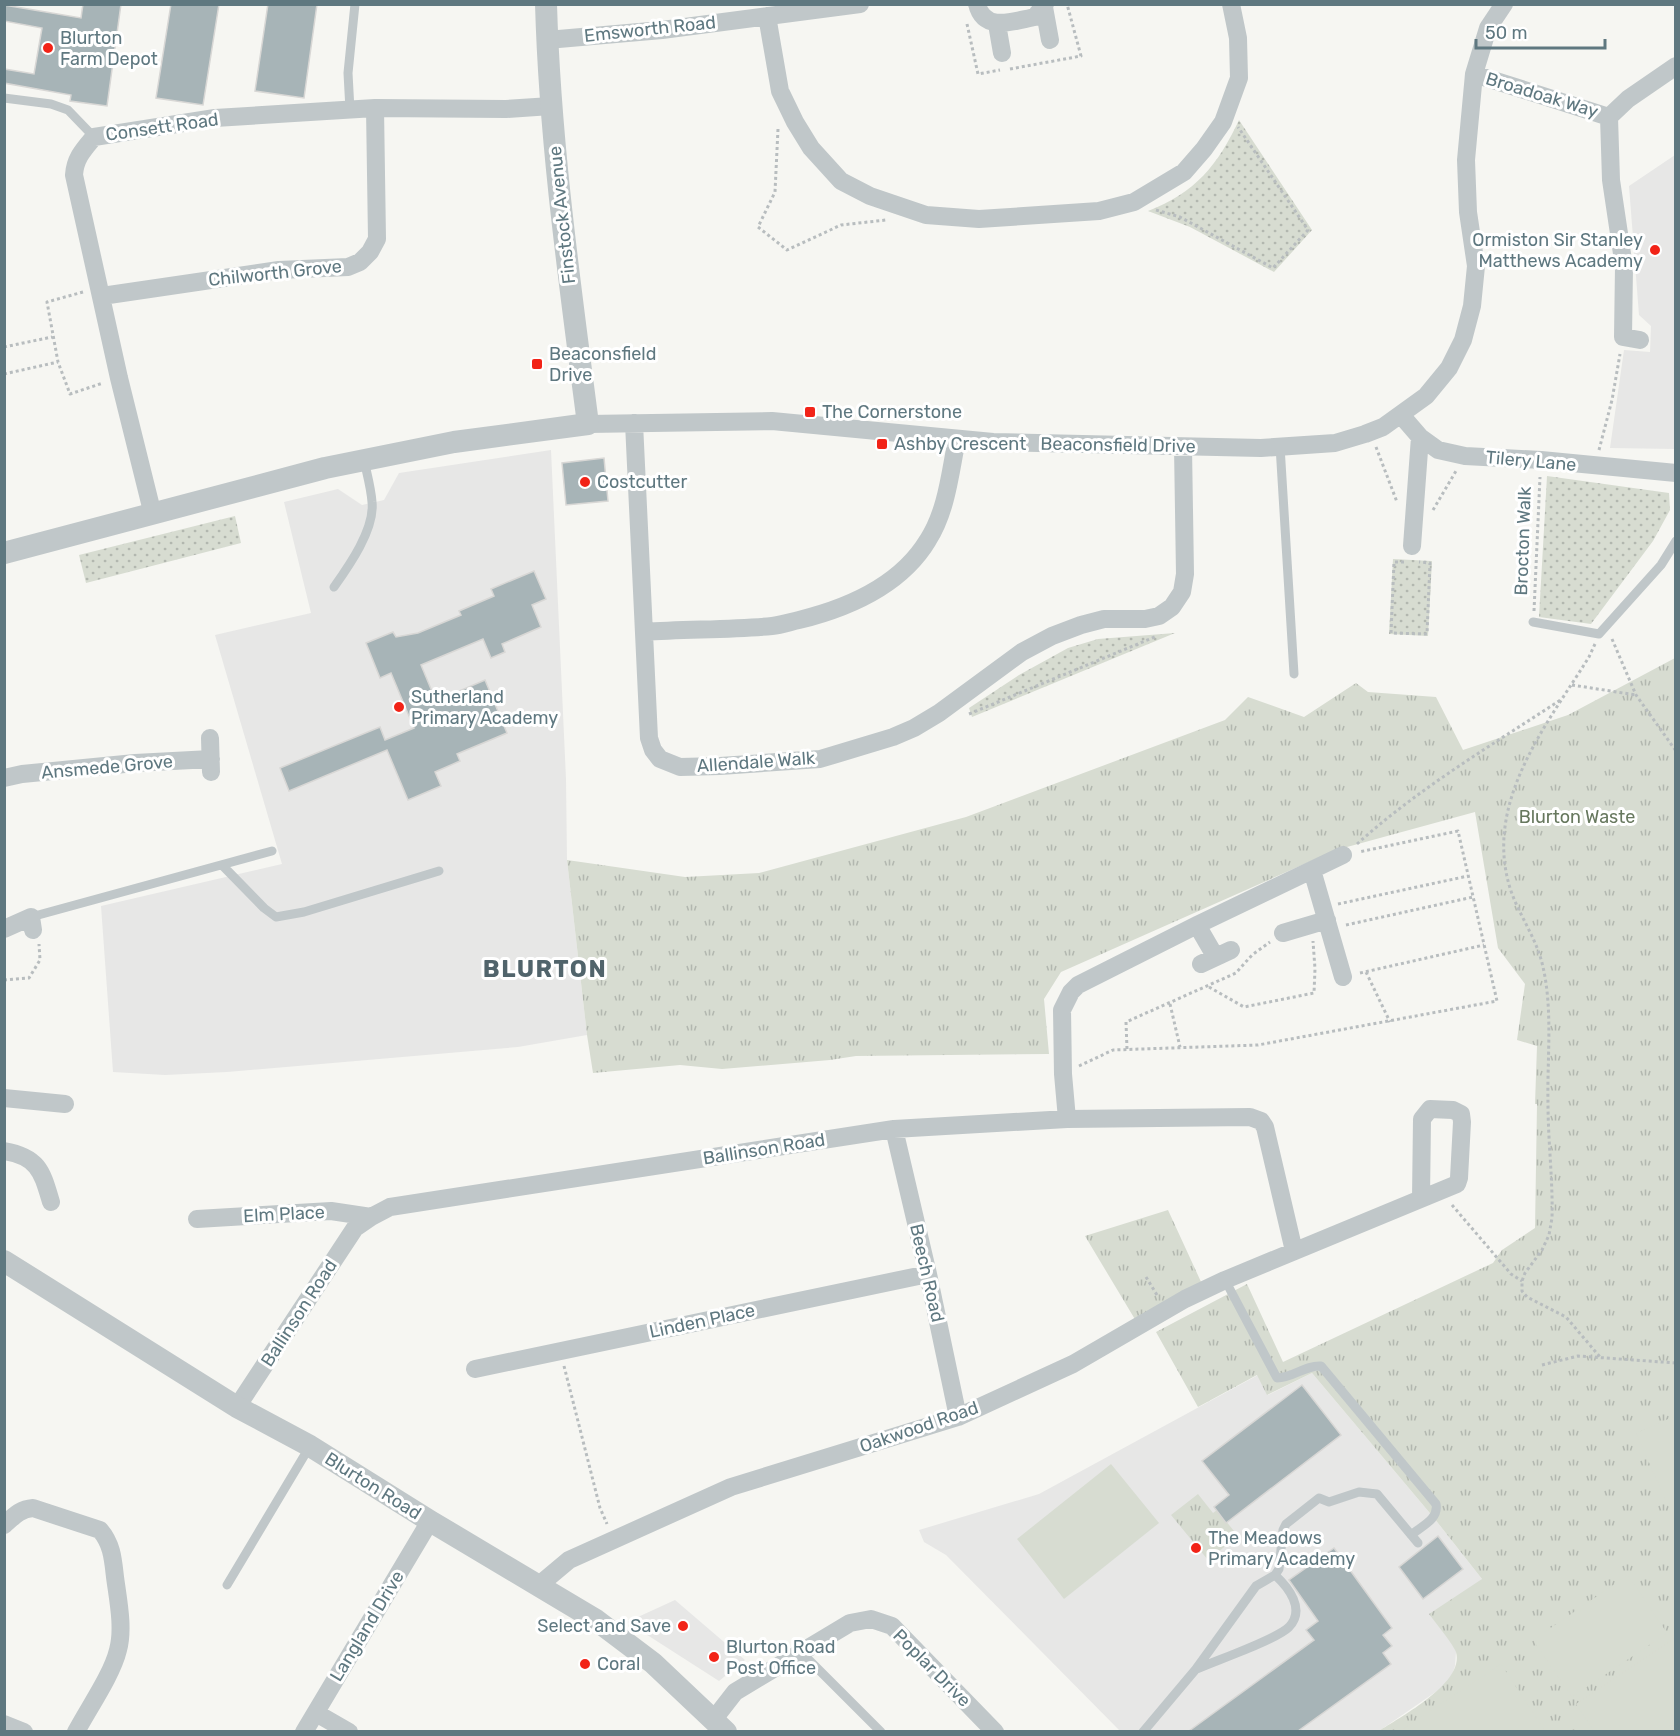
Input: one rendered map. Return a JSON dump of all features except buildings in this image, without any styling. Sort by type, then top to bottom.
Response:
[{"type":"street","name":"Finstock Avenue","points":[[546,4],[551,106],[562,220],[588,424]]},
{"type":"street","name":"Emsworth Road","points":[[547,40],[662,30],[860,4]]},
{"type":"street","points":[[767,16],[780,92],[811,148],[841,182],[870,196],[926,215],[979,219],[1099,211],[1134,202],[1184,172],[1223,122],[1239,78],[1238,38],[1231,4]]},
{"type":"street","name":"Beaconsfield Drive","points":[[4,553],[304,473],[454,442],[588,424],[772,421],[1004,443],[1182,447],[1335,443],[1365,434],[1383,427],[1426,396],[1449,368],[1463,340],[1473,306],[1476,266],[1468,212],[1466,160],[1474,74],[1488,28],[1504,4]]},
{"type":"street","points":[[971,10],[978,11],[986,21],[997,24],[1035,17],[1045,6]]},
{"type":"street","points":[[1045,6],[1050,40]]},
{"type":"street","points":[[997,24],[1002,52]]},
{"type":"street","points":[[1632,338],[1611,180],[1609,117],[1628,99],[1676,66]]},
{"type":"street","name":"Broadoak Way","points":[[1474,74],[1609,117]]},
{"type":"street","name":"Consett Road","points":[[153,514],[119,378],[74,175],[75,164],[94,136],[215,118],[375,108],[506,109],[551,106]]},
{"type":"street","name":"Chilworth Grove","points":[[101,292],[279,270],[348,267],[360,262],[377,239],[375,108]]},
{"type":"street","name":"Tilery Lane","points":[[1401,415],[1420,437],[1438,450],[1465,456],[1540,460],[1676,473]]},
{"type":"street","name":"Allendale Walk","points":[[634,423],[649,738],[653,750],[660,759],[680,767],[820,759],[893,737],[914,728],[1022,652],[1052,636],[1104,619],[1145,619],[1159,616],[1172,607]]},
{"type":"street","points":[[1412,554],[1420,437]]},
{"type":"street","points":[[644,632],[775,626],[835,610],[870,594],[894,578],[915,559],[929,539],[945,502],[957,439]]},
{"type":"street","points":[[1172,607],[1182,592],[1185,574],[1182,447]]},
{"type":"street","name":"Ansmede Grove","points":[[4,778],[22,774],[135,763],[211,765],[210,738]]},
{"type":"street","points":[[1067,1119],[1062,1010],[1071,992],[1078,985],[1343,855]]},
{"type":"street","points":[[1312,870],[1323,920],[1343,977]]},
{"type":"street","points":[[1283,933],[1323,920]]},
{"type":"street","points":[[4,929],[32,924]]},
{"type":"street","points":[[1197,925],[1216,957]]},
{"type":"street","points":[[4,1098],[65,1104]]},
{"type":"street","points":[[1421,1198],[1422,1119],[1430,1109],[1453,1110],[1461,1114],[1459,1178],[1457,1184],[1441,1192]]},
{"type":"street","name":"Ballinson Road","points":[[237,1407],[355,1228],[390,1207],[894,1129],[1067,1119],[1250,1117],[1261,1121],[1265,1127],[1294,1251]]},
{"type":"street","name":"Beech Road","points":[[894,1129],[958,1417]]},
{"type":"street","points":[[4,1151],[17,1153],[32,1161],[43,1174],[42,1194]]},
{"type":"street","name":"Oakwood Road","points":[[538,1586],[569,1560],[731,1487],[958,1417],[1073,1364],[1165,1310],[1224,1280],[1421,1198],[1441,1192]]},
{"type":"street","name":"Elm Place","points":[[196,1219],[331,1211],[370,1217]]},
{"type":"street","name":"Blurton Road","points":[[4,1261],[237,1407],[310,1446],[596,1620],[653,1662],[720,1725]]},
{"type":"street","name":"Linden Place","points":[[475,1369],[928,1274]]},
{"type":"street","points":[[4,1525],[16,1513],[33,1508],[100,1530],[107,1538],[111,1548],[119,1617],[118,1651],[76,1731]]},
{"type":"street","name":"Langland Drive","points":[[304,1731],[430,1521]]},
{"type":"street","name":"Poplar Drive","points":[[720,1725],[735,1692],[850,1623],[872,1619],[892,1626],[995,1731]]},
{"type":"street","points":[[316,1713],[349,1731]]},
{"type":"street","points":[[4,1724],[24,1731]]},
{"type":"lane","points":[[350,110],[348,73],[355,4]]},
{"type":"lane","points":[[4,98],[51,104],[68,110],[94,136]]},
{"type":"lane","points":[[1280,446],[1294,674]]},
{"type":"lane","points":[[334,587],[353,560],[364,538],[372,510],[373,503],[364,460]]},
{"type":"lane","points":[[1533,622],[1599,634],[1661,565],[1676,541]]},
{"type":"lane","points":[[32,924],[222,865],[272,852]]},
{"type":"lane","points":[[222,865],[264,909],[276,917],[304,912],[439,871]]},
{"type":"lane","points":[[1224,1280],[1276,1378],[1284,1378],[1313,1365],[1321,1366],[1436,1504],[1437,1511],[1434,1518],[1411,1535]]},
{"type":"lane","points":[[227,1585],[310,1446]]},
{"type":"lane","points":[[1143,1731],[1196,1669],[1256,1586],[1275,1575],[1279,1569],[1283,1530],[1318,1498],[1329,1502],[1359,1492],[1377,1494],[1418,1544]]},
{"type":"lane","points":[[1196,1669],[1277,1635],[1291,1625],[1295,1612],[1294,1598],[1287,1585],[1275,1575]]},
{"type":"lane","points":[[801,1652],[880,1731]]},
{"type":"path","points":[[971,10],[978,74],[1081,56],[1067,4]]},
{"type":"path","points":[[1134,202],[1180,217],[1273,268],[1308,230],[1227,111]]},
{"type":"path","points":[[778,125],[775,192],[758,227],[787,250],[841,225],[894,219]]},
{"type":"path","points":[[101,292],[47,302],[52,337],[58,362],[70,394],[119,378]]},
{"type":"path","points":[[4,347],[52,337]]},
{"type":"path","points":[[1595,466],[1612,400],[1632,338]]},
{"type":"path","points":[[4,374],[58,362]]},
{"type":"path","name":"Brocton Walk","points":[[1533,622],[1540,460]]},
{"type":"path","points":[[1412,554],[1430,563],[1427,634],[1391,633],[1394,562],[1412,554]]},
{"type":"path","points":[[968,714],[1164,632],[1172,607]]},
{"type":"path","points":[[1606,626],[1636,695],[1676,751]]},
{"type":"path","points":[[1599,634],[1589,657],[1534,745],[1516,782],[1506,815],[1504,846],[1512,892],[1533,935],[1543,967],[1548,1003],[1548,1106],[1552,1218],[1549,1235],[1522,1281],[1522,1291],[1527,1297],[1566,1317],[1600,1357]]},
{"type":"path","points":[[1572,685],[1636,695]]},
{"type":"path","points":[[1343,855],[1392,814],[1563,698]]},
{"type":"path","points":[[1323,920],[1468,876]]},
{"type":"path","points":[[1323,920],[1473,897]]},
{"type":"path","points":[[1208,986],[1244,1006],[1314,993],[1315,969],[1323,920]]},
{"type":"path","points":[[4,980],[29,978],[40,960],[39,936],[32,924]]},
{"type":"path","points":[[1127,1049],[1126,1022],[1236,973],[1252,955],[1283,933]]},
{"type":"path","points":[[1343,977],[1484,945]]},
{"type":"path","points":[[1366,972],[1390,1022]]},
{"type":"path","points":[[1170,1004],[1180,1047]]},
{"type":"path","points":[[1441,1192],[1511,1274],[1522,1281]]},
{"type":"path","points":[[1146,1277],[1165,1310]]},
{"type":"path","points":[[561,1351],[600,1508],[615,1539]]},
{"type":"path","points":[[1542,1365],[1578,1356],[1676,1363]]},
{"type":"shaded area","name":"Ormiston Sir Stanley Matthews Academy","points":[[1675,155],[1675,449],[1610,448],[1624,350],[1650,352],[1651,326],[1639,315],[1629,186]]},
{"type":"shaded area","name":"Sutherland Primary Academy","points":[[551,450],[566,779],[567,860],[587,1035],[518,1047],[227,1072],[165,1075],[113,1072],[101,906],[282,864],[215,635],[311,613],[284,502],[338,489],[362,505],[384,500],[399,473]]},
{"type":"shaded area","name":"The Meadows Primary Academy","points":[[1312,1373],[1434,1518],[1482,1579],[1456,1652],[1451,1678],[1440,1689],[1379,1731],[1120,1731],[946,1555],[924,1542],[919,1530],[1039,1494],[1258,1375],[1268,1395]]},
{"type":"shaded area","points":[[675,1600],[745,1660],[719,1681],[627,1622]]},
{"type":"green space","points":[[1239,120],[1312,230],[1274,272],[1190,227],[1148,211],[1179,196],[1203,176],[1223,151]]},
{"type":"green space","points":[[1547,476],[1669,493],[1670,510],[1653,541],[1591,624],[1539,617]]},
{"type":"green space","points":[[235,516],[241,543],[86,583],[79,555]]},
{"type":"green space","points":[[1393,559],[1432,561],[1428,636],[1389,634]]},
{"type":"green space","points":[[1175,633],[972,717],[969,708],[1019,675],[1068,648],[1098,639]]},
{"type":"green space","name":"Blurton Waste","points":[[1675,658],[1675,1731],[1379,1731],[1429,1698],[1451,1675],[1456,1664],[1456,1652],[1429,1614],[1482,1579],[1434,1518],[1312,1373],[1267,1395],[1257,1375],[1198,1407],[1156,1332],[1247,1284],[1283,1362],[1493,1263],[1502,1250],[1535,1228],[1537,1046],[1517,1040],[1525,984],[1498,948],[1475,812],[1336,850],[1061,972],[1044,999],[1049,1054],[856,1056],[722,1069],[680,1065],[593,1073],[567,860],[685,877],[759,873],[966,817],[1225,720],[1248,697],[1304,717],[1356,683],[1368,692],[1436,697],[1463,750],[1568,715]]},
{"type":"green space","points":[[1168,1210],[1202,1284],[1136,1321],[1085,1236]]},
{"type":"green space","points":[[1675,1416],[1675,1521],[1636,1433]]},
{"type":"green space","points":[[1111,1464],[1159,1523],[1064,1599],[1017,1539]]},
{"type":"green space","points":[[1198,1494],[1213,1513],[1217,1510],[1238,1536],[1208,1560],[1171,1515]]},
{"type":"green space","points":[[1628,1575],[1667,1633],[1572,1697],[1533,1640]]},
{"type":"green space","points":[[1675,1638],[1675,1722],[1661,1731],[1594,1731],[1576,1704]]},
{"type":"green space","points":[[1501,1664],[1545,1731],[1405,1731],[1403,1729]]},
{"type":"place","name":"Blurton Farm Depot","points":[[48,48]]},
{"type":"place","name":"Ormiston Sir Stanley Matthews Academy","points":[[1655,250]]},
{"type":"place","name":"Beaconsfield Drive","points":[[537,364]]},
{"type":"place","name":"The Cornerstone","points":[[810,412]]},
{"type":"place","name":"Ashby Crescent","points":[[882,444]]},
{"type":"place","name":"Costcutter","points":[[585,482]]},
{"type":"place","name":"Sutherland Primary Academy","points":[[399,707]]},
{"type":"place","name":"The Meadows Primary Academy","points":[[1196,1548]]},
{"type":"place","name":"Select and Save","points":[[683,1626]]},
{"type":"place","name":"Blurton Road Post Office","points":[[714,1657]]},
{"type":"place","name":"Coral","points":[[585,1664]]},
{"type":"district","name":"BLURTON","points":[[545,969]]}]
